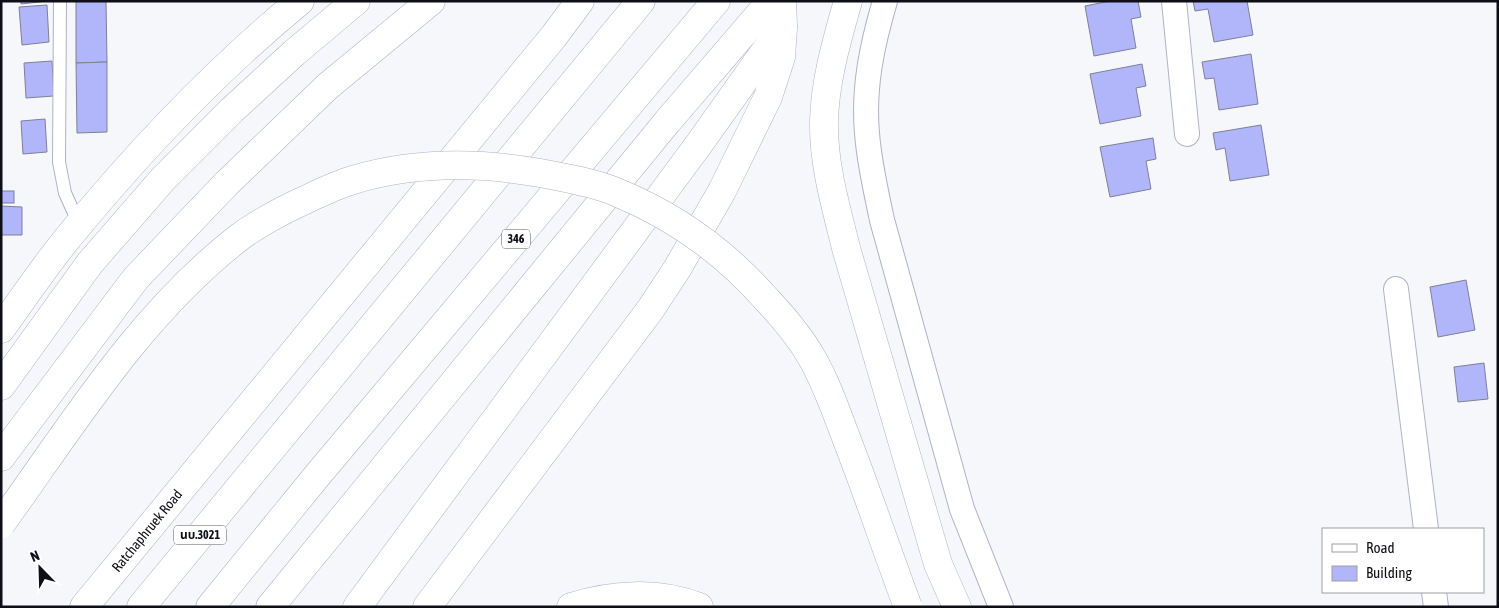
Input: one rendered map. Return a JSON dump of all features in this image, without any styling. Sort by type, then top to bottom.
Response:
[{"type":"main road","points":[[1,329],[79,224],[160,133],[220,73],[300,1]]},
{"type":"main road","points":[[1,386],[90,263],[163,179],[252,91],[356,1]]},
{"type":"main road","points":[[1,458],[136,278],[227,183],[328,86],[431,1]]},
{"type":"main road","name":"Ratchaphruek Road","points":[[84,607],[554,36],[580,1]]},
{"type":"main road","name":"นบ.3021","points":[[142,607],[641,1]]},
{"type":"main road","name":"346","points":[[210,607],[316,476],[716,1]]},
{"type":"main road","points":[[270,607],[667,122],[772,1]]},
{"type":"main road","points":[[848,1],[839,31],[827,92],[824,121],[827,158],[835,203],[846,248],[938,564],[957,607]]},
{"type":"main road","points":[[357,607],[693,152],[782,14]]},
{"type":"main road","points":[[427,607],[650,310],[676,269],[722,191],[768,98],[781,57],[782,14]]},
{"type":"main road","points":[[1,524],[120,358],[180,290],[240,237],[267,218],[351,180],[382,173],[439,166],[524,170],[569,178],[612,191],[640,203],[681,226],[716,250],[752,282],[784,318],[811,356],[829,394],[908,607]]},
{"type":"main road","points":[[577,605],[604,598],[645,596],[676,600],[699,607]]},
{"type":"street","points":[[885,1],[869,62],[866,98],[867,134],[872,171],[882,220],[962,509],[1001,607]]},
{"type":"street","points":[[1174,1],[1187,134]]},
{"type":"street","points":[[1396,289],[1426,528]]},
{"type":"street","points":[[1434,593],[1436,607]]},
{"type":"lane","points":[[60,1],[59,162],[65,193],[79,224]]},
{"type":"building","points":[[21,1],[48,1],[21,4]]},
{"type":"building","points":[[76,1],[106,1],[107,62],[76,63]]},
{"type":"building","points":[[1110,1],[1138,1],[1141,17],[1131,19],[1136,48],[1094,56],[1085,6]]},
{"type":"building","points":[[1193,1],[1247,1],[1253,35],[1214,42],[1208,9],[1195,11]]},
{"type":"building","points":[[47,5],[49,42],[22,45],[19,7]]},
{"type":"building","points":[[1251,54],[1258,104],[1219,110],[1214,78],[1205,79],[1202,62]]},
{"type":"building","points":[[52,61],[54,96],[26,98],[24,63]]},
{"type":"building","points":[[107,62],[107,132],[77,133],[76,63]]},
{"type":"building","points":[[1142,64],[1146,86],[1136,88],[1141,116],[1100,124],[1090,74]]},
{"type":"building","points":[[45,119],[47,152],[23,154],[21,121]]},
{"type":"building","points":[[1261,125],[1269,175],[1230,181],[1225,148],[1216,150],[1213,133]]},
{"type":"building","points":[[1153,138],[1156,159],[1146,161],[1151,189],[1110,197],[1100,147]]},
{"type":"building","points":[[1,191],[14,191],[14,203],[1,203]]},
{"type":"building","points":[[1,206],[22,207],[22,235],[1,235]]},
{"type":"building","points":[[1466,280],[1475,330],[1438,337],[1430,287]]},
{"type":"building","points":[[1484,363],[1488,399],[1458,402],[1454,367]]}]
